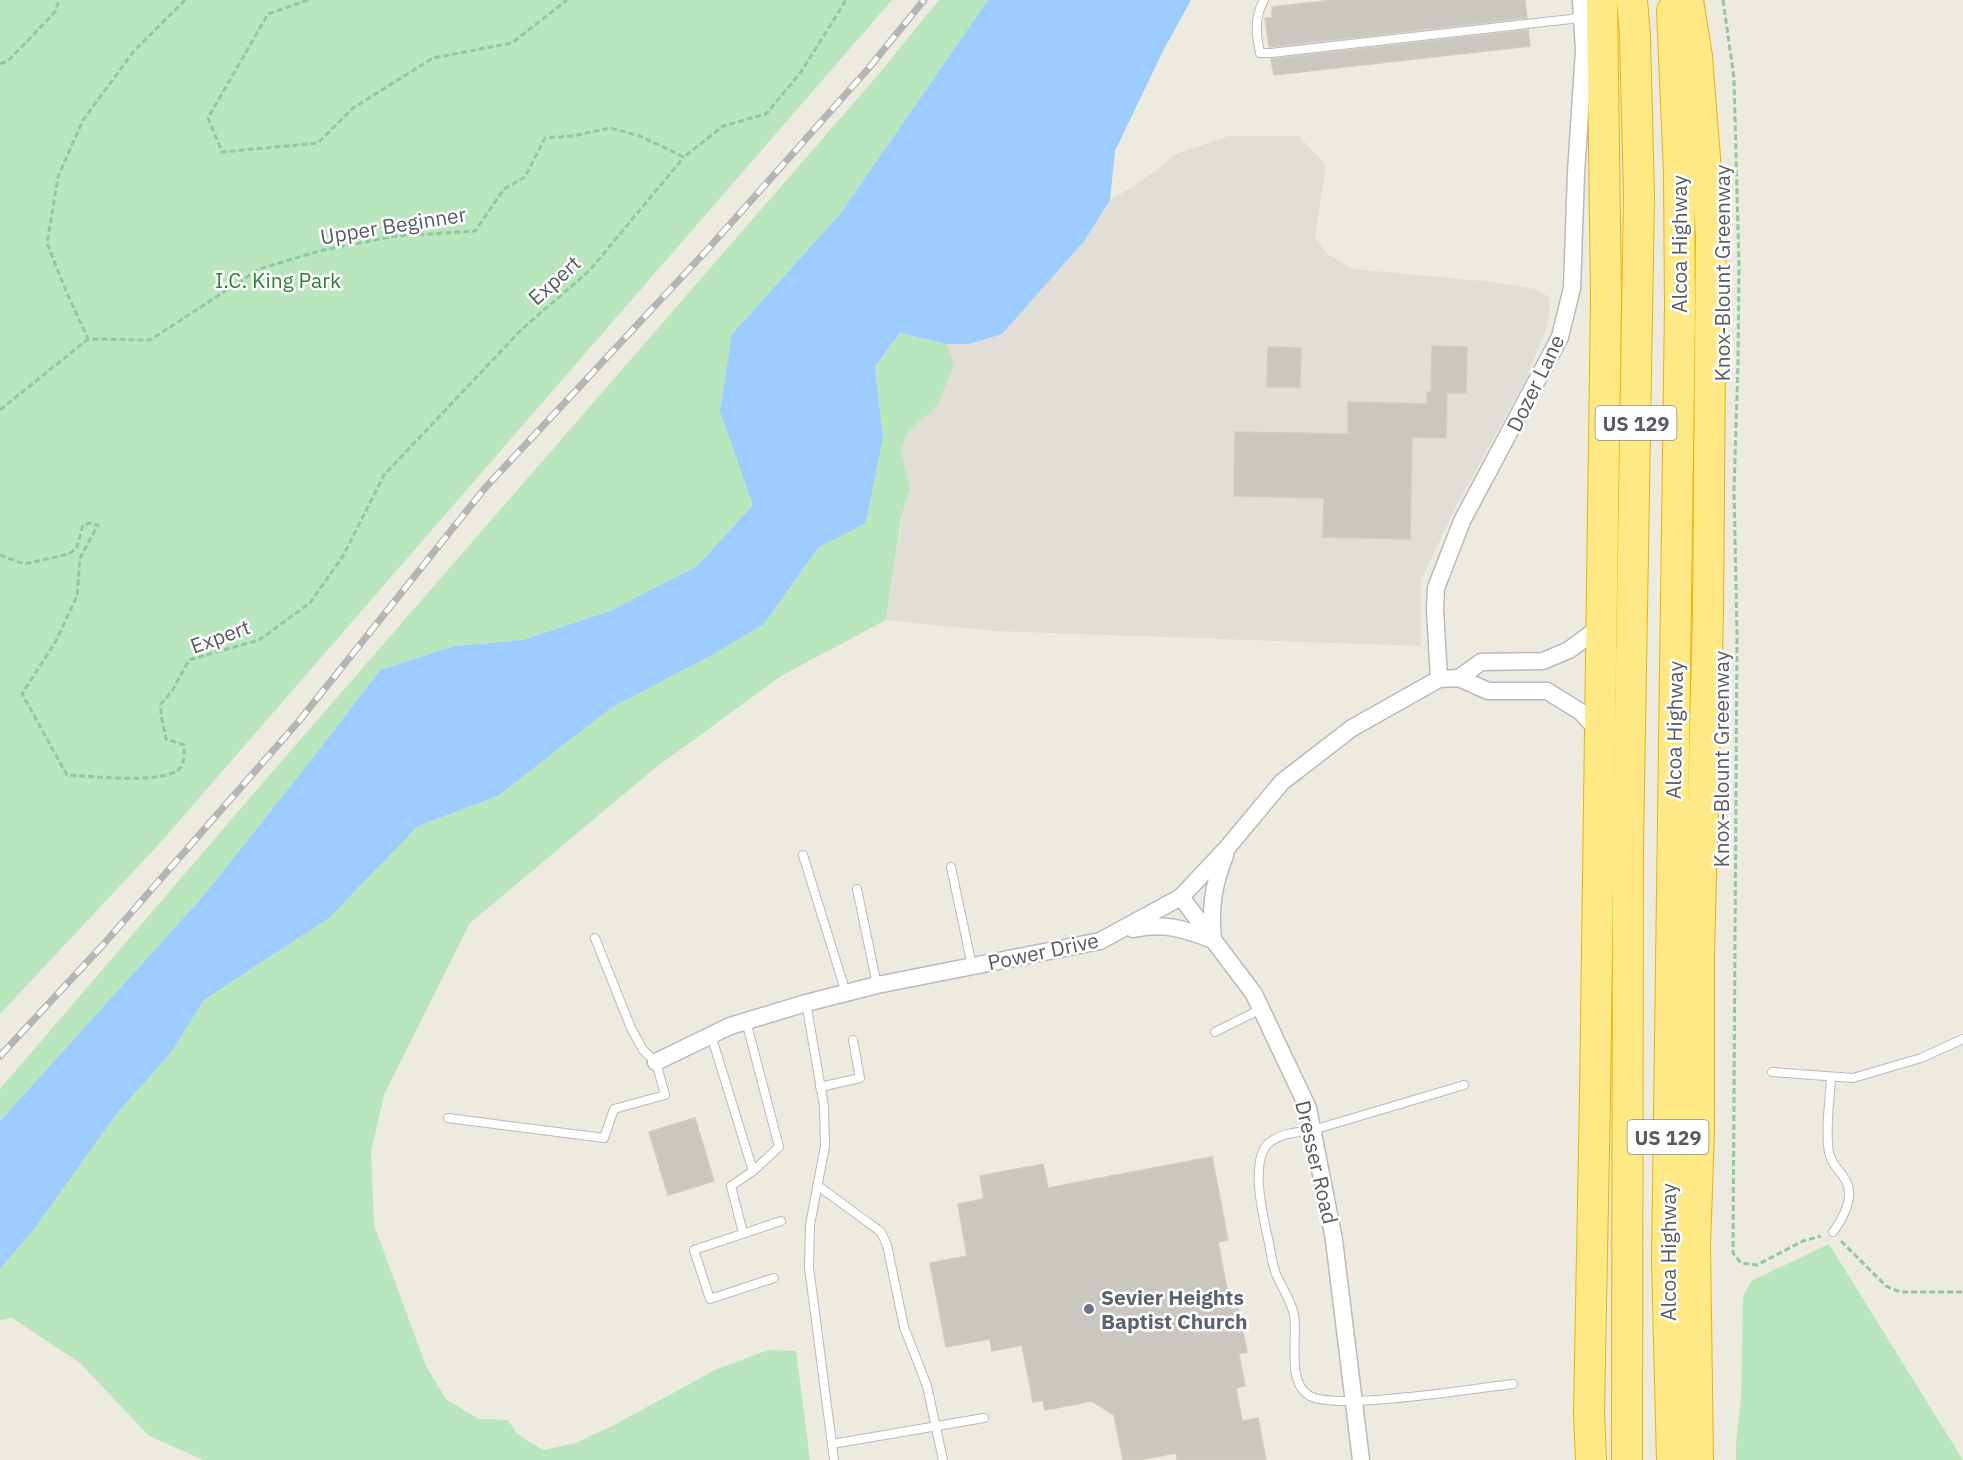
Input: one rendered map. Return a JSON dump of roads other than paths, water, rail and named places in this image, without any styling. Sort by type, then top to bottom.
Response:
[{"type":"highway","name":"Alcoa Highway","points":[[1627,1460],[1628,845],[1639,197],[1632,0]]},
{"type":"highway","name":"Alcoa Highway","points":[[1671,0],[1677,102],[1680,305],[1666,1260],[1672,1460]]},
{"type":"highway","points":[[1688,0],[1697,57],[1711,234],[1708,614],[1699,954],[1699,1131],[1695,1246],[1698,1460]]},
{"type":"highway","points":[[1589,5],[1606,297],[1595,1097],[1588,1413],[1591,1460]]},
{"type":"street","name":"Dozer Lane","points":[[1439,679],[1436,588],[1462,521],[1560,337],[1572,288],[1576,173],[1589,5]]},
{"type":"street","points":[[1459,678],[1481,662],[1543,661],[1569,650],[1600,627]]},
{"type":"street","name":"Power Drive","points":[[656,1062],[746,1021],[806,1003],[877,985],[1100,941],[1180,897],[1227,848],[1282,782],[1352,728],[1439,679],[1459,678],[1488,691],[1547,691],[1581,712],[1600,733]]},
{"type":"street","points":[[1115,933],[1158,924],[1188,930],[1213,940],[1212,895],[1227,848]]},
{"type":"street","name":"Dresser Road","points":[[1180,897],[1254,994],[1308,1108],[1334,1240],[1361,1460]]},
{"type":"lane","points":[[1264,0],[1256,25],[1260,53],[1571,19],[1589,5]]},
{"type":"lane","points":[[803,855],[846,993]]},
{"type":"lane","points":[[951,867],[972,966]]},
{"type":"lane","points":[[857,889],[877,985]]},
{"type":"lane","points":[[448,1118],[604,1138],[614,1109],[665,1095],[656,1062],[643,1050],[631,1028],[595,938]]},
{"type":"lane","points":[[806,1003],[824,1106],[825,1146],[810,1225],[809,1267],[834,1460]]},
{"type":"lane","points":[[1215,1032],[1261,1009]]},
{"type":"lane","points":[[743,1233],[731,1185],[753,1171],[779,1147],[746,1021]]},
{"type":"lane","points":[[711,1035],[753,1171]]},
{"type":"lane","points":[[1772,1072],[1853,1078],[1921,1058],[1963,1039]]},
{"type":"lane","points":[[820,1087],[860,1078],[853,1040]]},
{"type":"lane","points":[[1831,1077],[1829,1151],[1834,1166],[1847,1181],[1849,1193],[1844,1216],[1833,1232]]},
{"type":"lane","points":[[1464,1085],[1313,1130],[1288,1133],[1268,1143],[1260,1158],[1258,1185],[1275,1272],[1294,1315],[1295,1375],[1299,1386],[1308,1396],[1353,1402],[1513,1384]]},
{"type":"lane","points":[[818,1185],[881,1232],[884,1238],[891,1259],[904,1327],[927,1386],[943,1460]]},
{"type":"lane","points":[[774,1278],[710,1299],[694,1250],[781,1221]]},
{"type":"lane","points":[[832,1444],[984,1418]]},
{"type":"water","points":[[988,0],[1191,0],[1163,51],[1115,151],[1110,200],[1085,240],[1002,334],[969,344],[947,344],[900,333],[875,367],[883,438],[866,523],[818,548],[764,624],[714,654],[611,708],[498,796],[418,826],[329,918],[204,1000],[170,1054],[117,1113],[35,1228],[0,1269],[0,1121],[205,894],[380,670],[454,646],[523,640],[610,611],[697,566],[753,505],[720,411],[732,334],[840,214]]},
{"type":"railway","points":[[0,1056],[102,946],[299,721],[485,488],[707,250],[868,69],[924,0]]},
{"type":"place","name":"Sevier Heights Baptist Church","points":[[1089,1309]]},
{"type":"park label","name":"I.C. King Park","points":[[278,280]]}]
